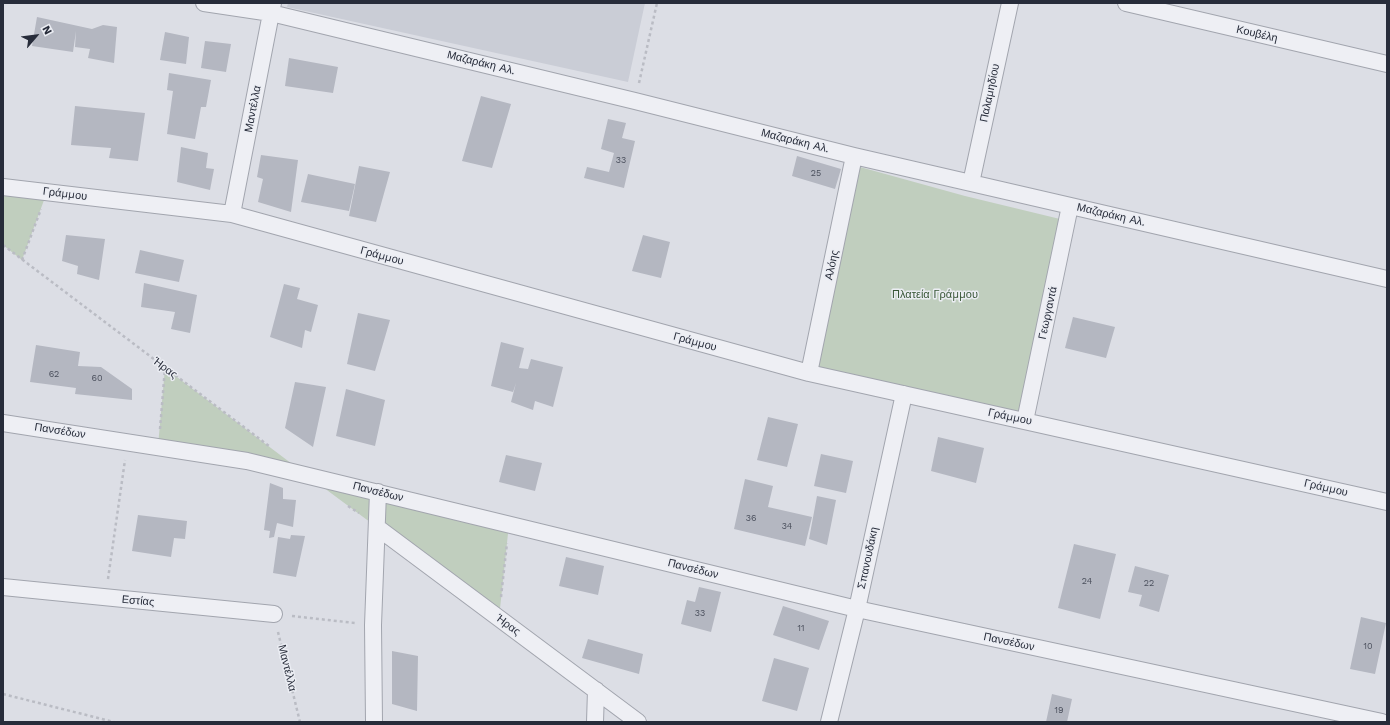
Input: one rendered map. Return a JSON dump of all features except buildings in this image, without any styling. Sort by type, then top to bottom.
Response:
[{"type":"street","name":"Μαζαράκη Αλ.","points":[[204,3],[272,8],[854,156],[1387,279]]},
{"type":"street","name":"Παλαμηδίου","points":[[971,183],[1010,3]]},
{"type":"street","name":"Κουβέλη","points":[[1126,3],[1387,64]]},
{"type":"street","name":"Μαντέλλα","points":[[232,214],[272,8]]},
{"type":"street","name":"Αλόης","points":[[809,373],[854,156]]},
{"type":"street","name":"Γράμμου","points":[[3,187],[232,214],[809,373],[1387,502]]},
{"type":"street","name":"Γεωργαντά","points":[[1025,421],[1070,206]]},
{"type":"street","name":"Σπανουδάκη","points":[[829,722],[857,609],[904,394]]},
{"type":"street","name":"Πανσέδων","points":[[3,423],[128,441],[247,461],[857,609],[1382,722]]},
{"type":"street","points":[[374,722],[373,625],[378,528],[378,492]]},
{"type":"street","name":"Ήρας","points":[[378,528],[638,722]]},
{"type":"street","name":"Εστίας","points":[[3,587],[274,614]]},
{"type":"street","points":[[595,722],[596,690]]},
{"type":"path","points":[[635,101],[656,3]]},
{"type":"path","points":[[22,260],[47,192]]},
{"type":"path","name":"Ήρας","points":[[3,245],[271,447]]},
{"type":"path","points":[[158,446],[165,368]]},
{"type":"path","points":[[105,598],[128,441]]},
{"type":"path","points":[[499,618],[509,524]]},
{"type":"path","points":[[274,614],[373,625]]},
{"type":"path","name":"Μαντέλλα","points":[[274,614],[300,722]]},
{"type":"path","points":[[3,694],[114,722]]},
{"type":"shaded area","points":[[288,3],[645,3],[628,82],[287,7]]},
{"type":"green space","name":"Πλατεία Γράμμου","points":[[860,167],[965,196],[1060,219],[1025,421],[809,373]]},
{"type":"green space","points":[[3,187],[47,192],[22,260],[3,245]]},
{"type":"green space","points":[[165,368],[308,476],[158,446]]},
{"type":"green space","points":[[308,476],[509,524],[499,618]]}]
